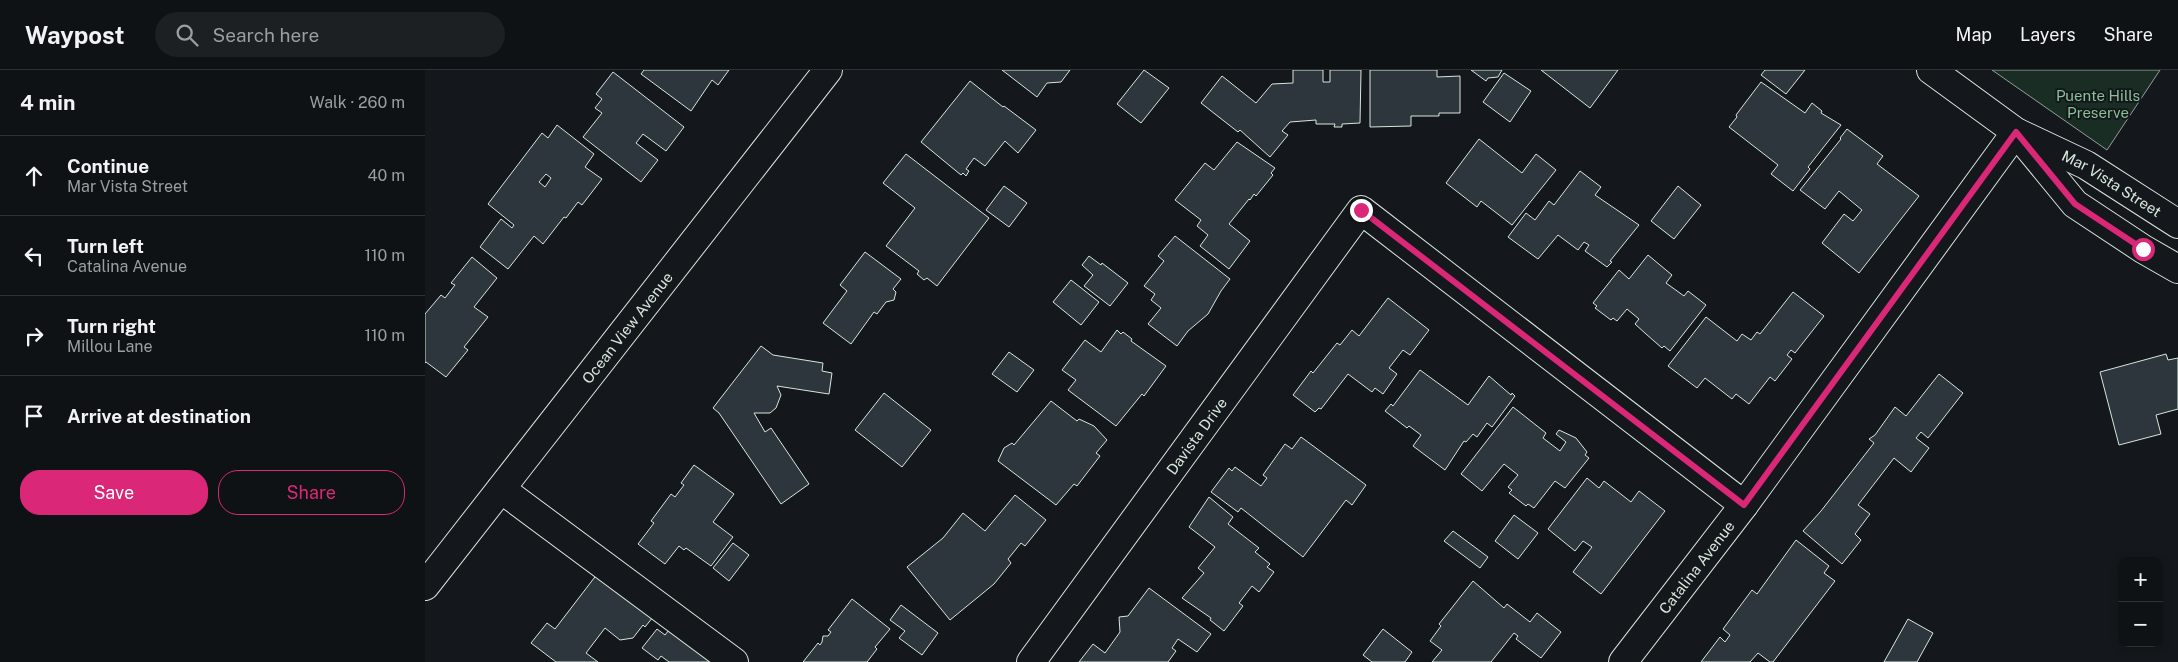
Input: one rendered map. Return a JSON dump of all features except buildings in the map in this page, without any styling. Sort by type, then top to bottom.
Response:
[{"type":"street","name":"Ocean View Avenue","points":[[425,586],[828,70]]},
{"type":"street","name":"Mar Vista Street","points":[[1931,70],[2016,132],[2086,165],[2178,224]]},
{"type":"street","name":"Mar Vista Street","points":[[2016,132],[2075,204],[2143,249],[2178,269]]},
{"type":"street","name":"Catalina Avenue","points":[[1623,662],[1744,505],[2016,132]]},
{"type":"street","name":"Davista Drive","points":[[1031,662],[1361,210],[1744,505]]},
{"type":"street","points":[[501,489],[734,662]]},
{"type":"green space","name":"Puente Hills Preserve","points":[[1992,70],[2160,70],[2107,150]]},
{"type":"route","points":[[1361,210],[1744,505],[2016,132],[2075,204],[2143,249]]}]
